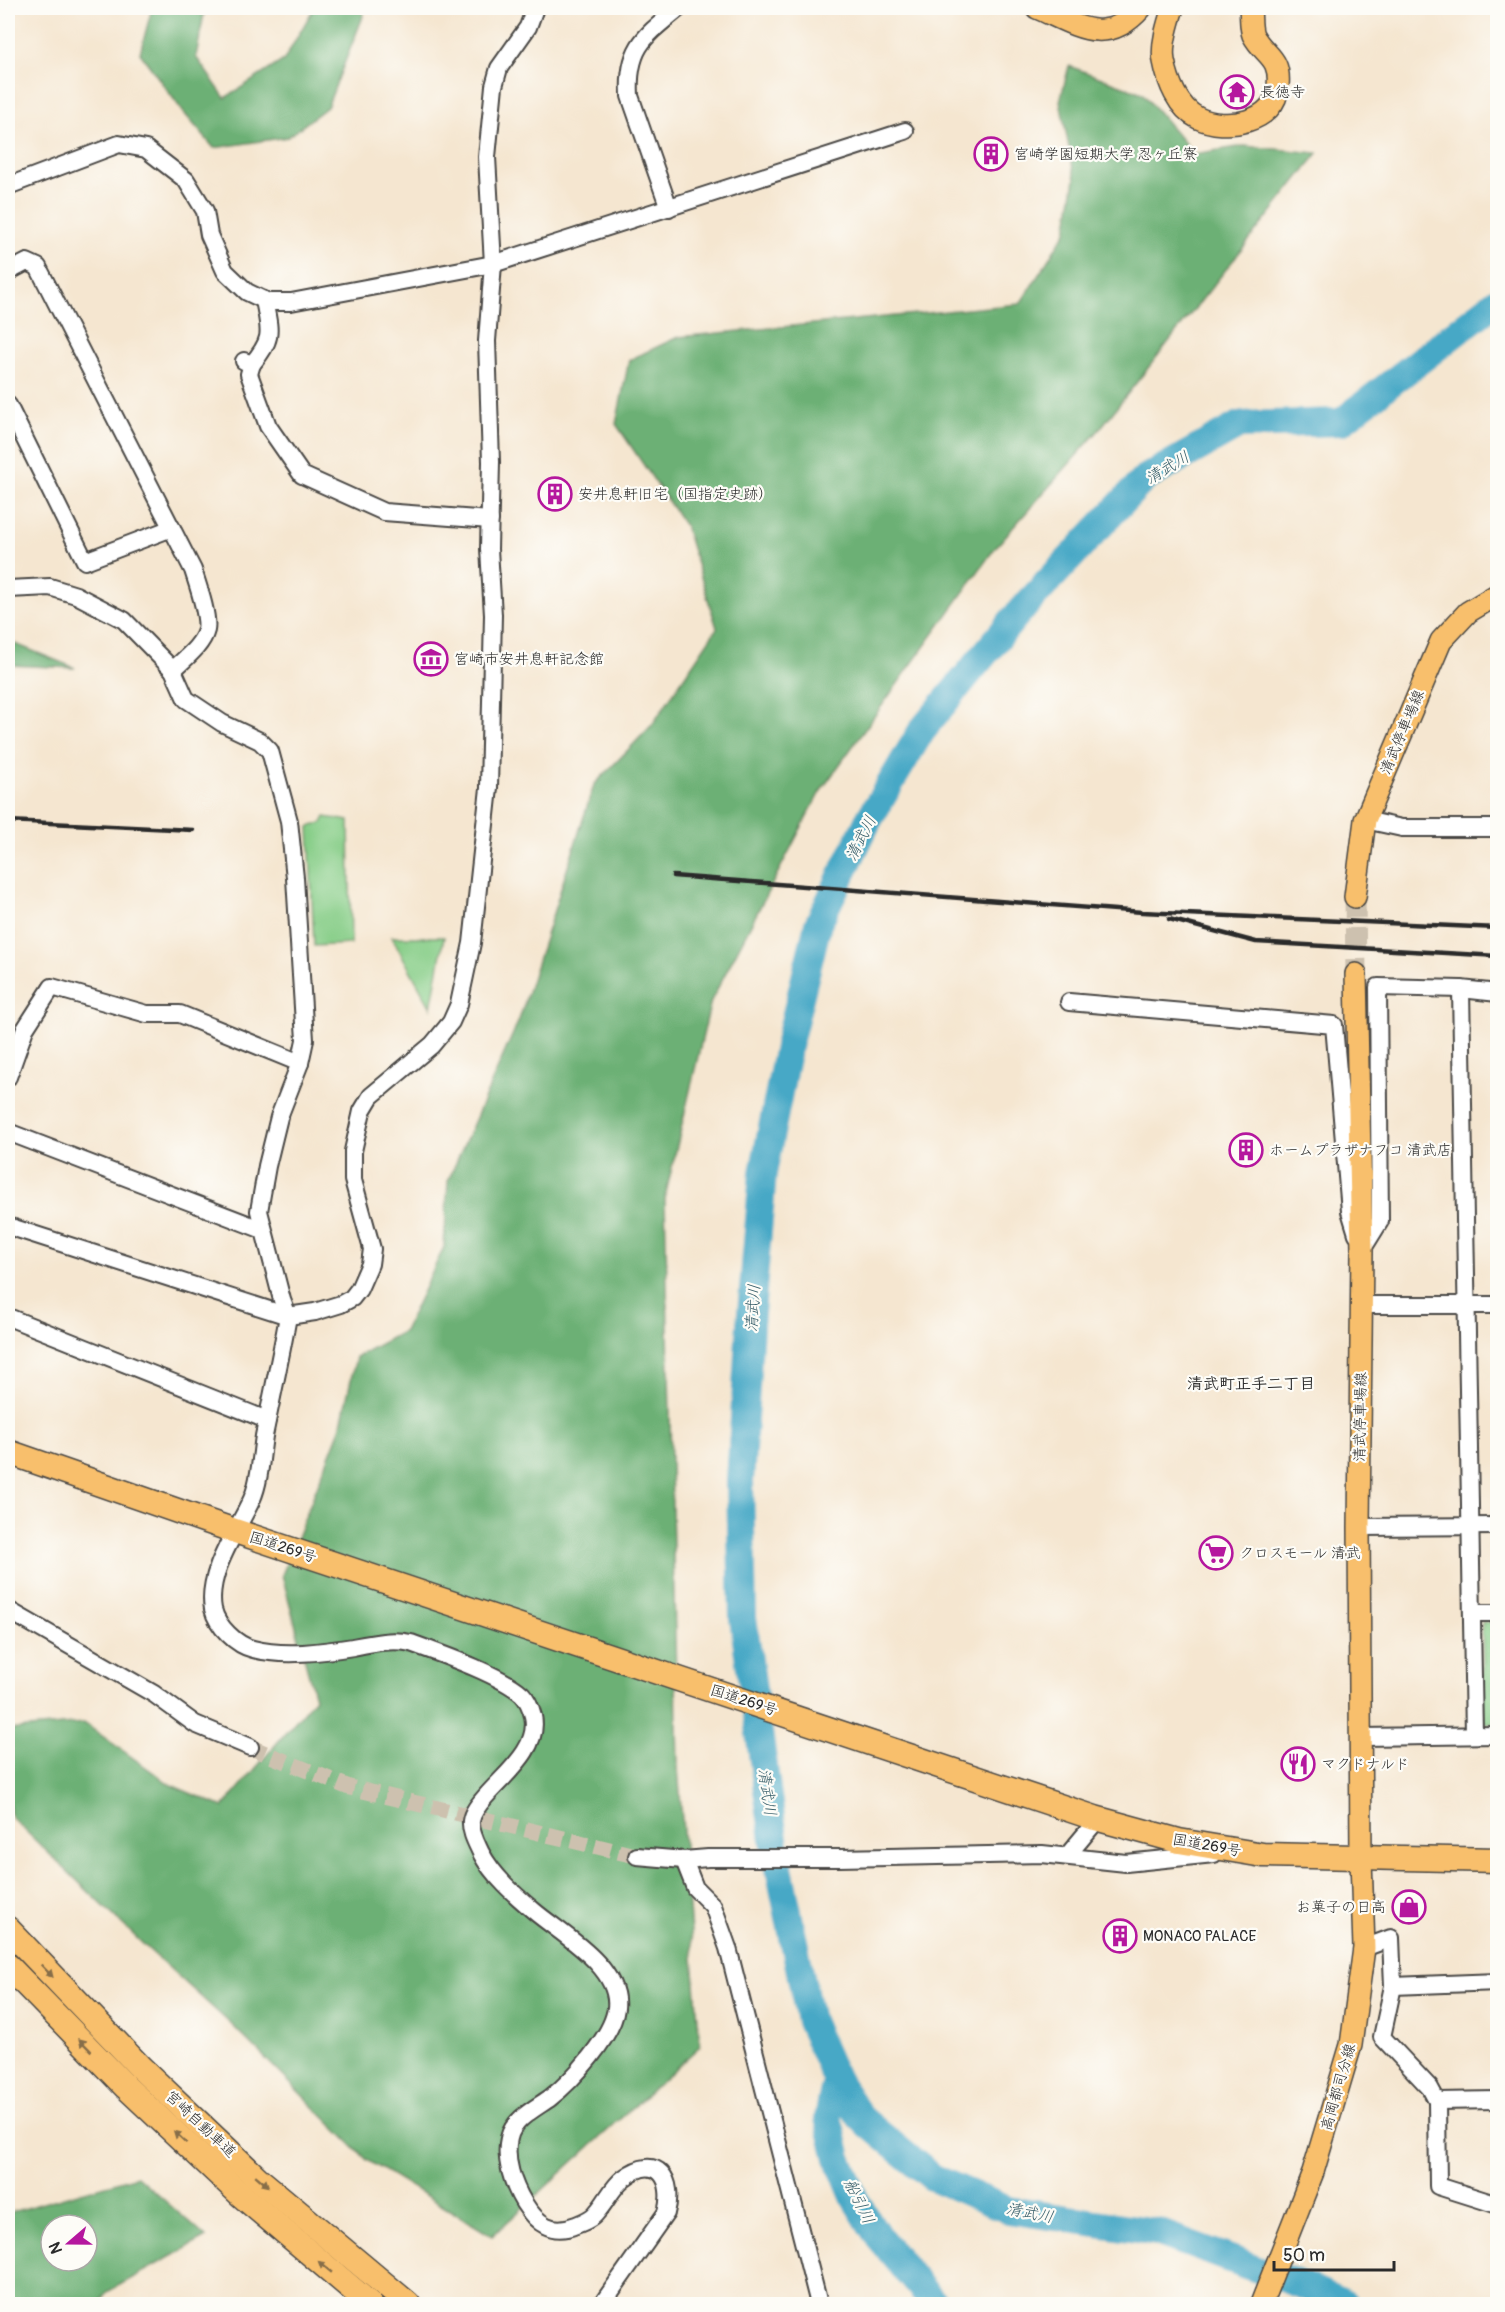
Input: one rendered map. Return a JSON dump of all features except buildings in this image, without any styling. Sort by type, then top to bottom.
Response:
[{"type":"highway","name":"国道269号","points":[[8,1452],[235,1532],[1095,1818],[1179,1841],[1263,1855],[1361,1859],[1497,1860]]},
{"type":"highway","name":"宮崎自動車道","points":[[8,1929],[141,2068],[257,2178],[408,2304]]},
{"type":"highway","name":"宮崎自動車道","points":[[8,1966],[126,2087],[233,2188],[370,2304]]},
{"type":"main road","points":[[1036,8],[1079,28],[1108,30],[1131,20],[1141,8]]},
{"type":"main road","points":[[1173,8],[1168,24],[1163,59],[1175,97],[1196,117],[1220,125],[1250,121],[1271,105],[1279,88],[1277,64],[1253,34],[1250,8]]},
{"type":"main road","name":"清武停車場線","points":[[1354,897],[1365,820],[1441,641],[1468,612],[1497,594]]},
{"type":"main road","name":"清武停車場線","points":[[1356,974],[1362,1250],[1359,1527],[1361,1859]]},
{"type":"main road","name":"高岡都司分線","points":[[1261,2304],[1314,2172],[1351,2045],[1364,1948],[1361,1859]]},
{"type":"street","points":[[8,1226],[288,1316],[315,1312],[352,1298],[359,1289],[370,1264],[372,1249],[353,1180],[353,1151],[362,1111],[371,1096],[410,1065],[451,1022],[459,1004],[472,943],[489,788],[493,615],[487,341],[492,264],[487,157],[494,86],[499,68],[528,27],[535,8]]},
{"type":"street","points":[[669,208],[630,96],[629,83],[632,60],[639,46],[648,34],[679,8]]},
{"type":"street","points":[[8,186],[119,144],[146,149],[186,180],[205,212],[209,235],[225,271],[247,292],[268,302],[291,302],[492,264],[905,131]]},
{"type":"street","points":[[8,272],[27,262],[38,267],[193,570],[202,599],[206,629],[197,646],[172,670]]},
{"type":"street","points":[[264,300],[270,331],[266,347],[248,362],[249,374],[268,426],[302,475],[384,512],[490,520]]},
{"type":"street","points":[[8,405],[85,561],[172,528]]},
{"type":"street","points":[[8,589],[50,587],[76,595],[124,620],[172,670],[186,699],[222,723],[260,741],[270,751],[289,821],[295,878],[305,1040],[300,1063],[279,1117],[259,1211],[288,1316],[253,1497],[235,1532],[213,1586],[213,1608],[225,1630],[251,1649],[322,1652],[380,1642],[411,1643],[500,1680],[521,1693],[532,1710],[535,1726],[531,1743],[481,1802],[473,1814],[471,1830],[483,1857],[498,1877],[535,1912],[589,1954],[605,1972],[614,1989],[616,2009],[609,2028],[580,2067],[562,2087],[527,2114],[510,2133],[507,2151],[514,2185],[532,2216],[547,2226],[563,2229],[597,2213],[615,2187],[635,2172],[654,2169],[662,2172],[667,2181],[669,2201],[666,2213],[602,2304]]},
{"type":"street","points":[[1365,820],[1402,828],[1497,828]]},
{"type":"street","points":[[8,1077],[25,1029],[52,987],[147,1014],[180,1014],[300,1063]]},
{"type":"street","points":[[1362,1250],[1380,1221],[1378,987],[1461,989],[1497,993]]},
{"type":"street","points":[[1461,989],[1474,1735]]},
{"type":"street","points":[[1069,1002],[1334,1025],[1350,1211],[1362,1250]]},
{"type":"street","points":[[8,1132],[263,1230]]},
{"type":"street","points":[[1361,1305],[1497,1305]]},
{"type":"street","points":[[8,1317],[267,1420]]},
{"type":"street","points":[[1359,1527],[1497,1526]]},
{"type":"street","points":[[8,1610],[154,1694],[195,1724],[250,1747]]},
{"type":"street","points":[[1472,1613],[1497,1613]]},
{"type":"street","points":[[1362,1737],[1497,1735]]},
{"type":"street","points":[[1067,1856],[1097,1820],[1095,1818]]},
{"type":"street","points":[[637,1856],[684,1860],[708,1857],[839,1858],[1042,1854],[1126,1863],[1201,1854],[1263,1855]]},
{"type":"street","points":[[684,1860],[695,1888],[713,1906],[728,1948],[819,2304]]},
{"type":"street","points":[[1364,1948],[1391,1938],[1393,1986],[1382,2037],[1430,2088],[1437,2101],[1438,2186],[1497,2205]]},
{"type":"street","points":[[1393,1986],[1497,1982]]},
{"type":"street","points":[[1437,2101],[1497,2100]]},
{"type":"green space","points":[[152,8],[205,8],[196,57],[225,98],[284,60],[314,8],[365,8],[327,107],[288,137],[214,148],[184,113],[140,53]]},
{"type":"green space","points":[[1069,66],[1142,93],[1194,154],[1244,146],[1318,153],[1099,430],[995,548],[820,792],[711,1001],[665,1197],[678,1768],[700,2046],[492,2236],[367,2160],[234,2027],[144,1945],[11,1817],[8,1794],[8,1730],[84,1723],[171,1785],[223,1807],[315,1698],[282,1575],[340,1429],[356,1357],[404,1331],[444,1247],[448,1181],[519,1020],[594,785],[652,725],[717,628],[685,526],[616,424],[629,360],[678,337],[1020,304],[1066,232],[1075,179],[1060,101]]},
{"type":"green space","points":[[8,641],[75,668],[8,665]]},
{"type":"green space","points":[[325,817],[349,821],[351,944],[314,946],[309,827],[322,823]]},
{"type":"green space","points":[[392,937],[444,937],[431,1008]]},
{"type":"green space","points":[[1482,1622],[1497,1623],[1497,1723],[1484,1723]]},
{"type":"green space","points":[[137,2176],[206,2237],[107,2292],[100,2304],[8,2304],[8,2213]]},
{"type":"waterway","name":"清武川","points":[[1345,2304],[1312,2289],[1157,2232],[1008,2210],[932,2177],[861,2118],[836,2080],[810,2021],[776,1853],[743,1618],[740,1481],[750,1325],[763,1173],[788,1047],[818,924],[868,821],[922,730],[1015,617],[1144,479],[1239,425],[1341,422],[1498,300]]},
{"type":"waterway","name":"船引川","points":[[836,2080],[828,2118],[838,2158],[855,2199],[879,2238],[935,2304]]},
{"type":"tunnel","points":[[1355,897],[1356,974]]},
{"type":"tunnel","points":[[250,1747],[348,1787],[637,1856]]},
{"type":"railway","points":[[8,821],[193,830]]},
{"type":"railway","points":[[673,876],[1142,912],[1498,928]]},
{"type":"railway","points":[[1169,919],[1256,942],[1498,956]]},
{"type":"place","name":"長徳寺","points":[[1237,92]]},
{"type":"place","name":"宮崎学園短期大学 忍ヶ丘寮","points":[[991,154]]},
{"type":"place","name":"安井息軒旧宅（国指定史跡）","points":[[555,494]]},
{"type":"place","name":"宮崎市安井息軒記念館","points":[[431,659]]},
{"type":"place","name":"ホームプラザナフコ 清武店","points":[[1246,1150]]},
{"type":"place","name":"クロスモール 清武","points":[[1216,1553]]},
{"type":"place","name":"マクドナルド","points":[[1298,1764]]},
{"type":"place","name":"お菓子の日高","points":[[1409,1907]]},
{"type":"place","name":"MONACO PALACE","points":[[1120,1936]]},
{"type":"district","name":"清武町正手二丁目","points":[[1251,1383]]}]
